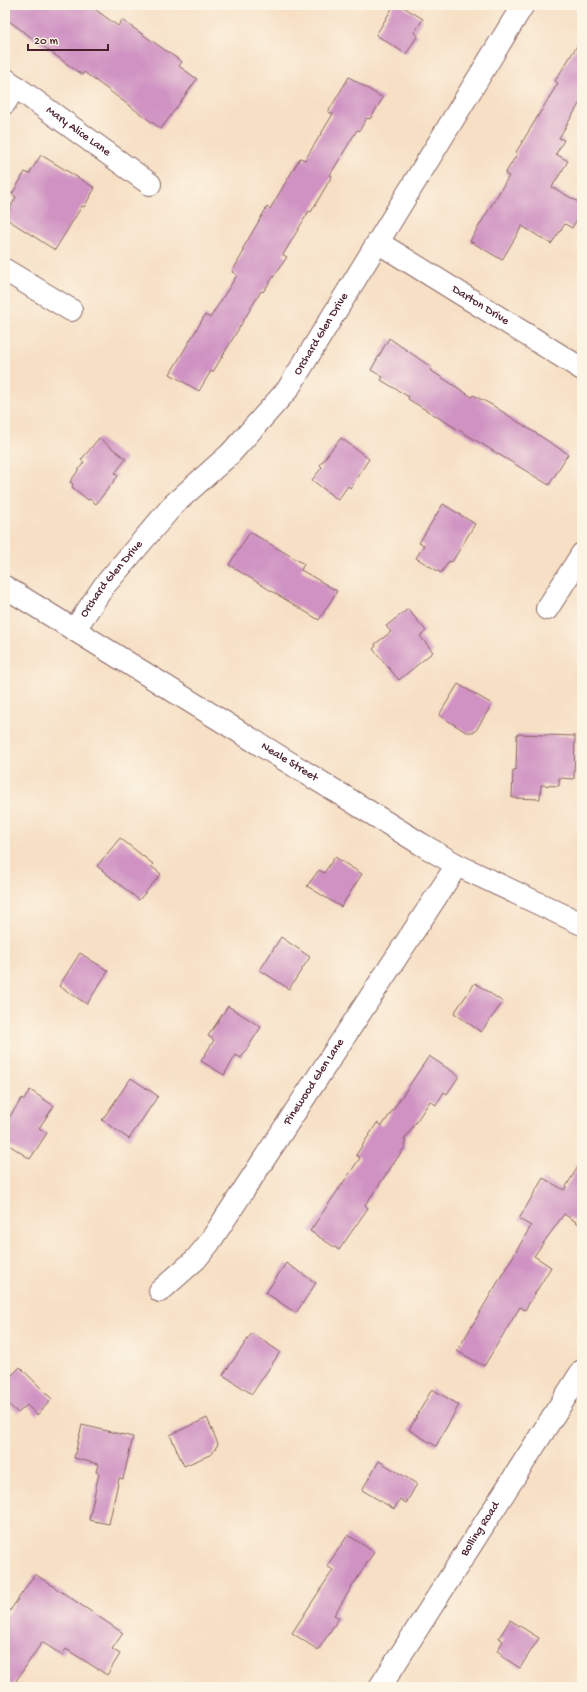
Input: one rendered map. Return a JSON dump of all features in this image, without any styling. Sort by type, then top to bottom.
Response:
[{"type":"street","name":"Orchard Glen Drive","points":[[75,629],[104,586],[174,504],[230,454],[288,389],[379,243],[523,5]]},
{"type":"street","name":"Mary Alice Lane","points":[[8,89],[150,184]]},
{"type":"street","name":"Darton Drive","points":[[379,243],[582,369]]},
{"type":"street","points":[[5,270],[71,310]]},
{"type":"street","points":[[547,609],[582,554]]},
{"type":"street","name":"Neale Street","points":[[5,587],[457,865],[582,924]]},
{"type":"street","name":"Pinewood Glen Lane","points":[[160,1291],[196,1259],[209,1243],[457,865]]},
{"type":"street","name":"Bolling Road","points":[[380,1687],[579,1381]]},
{"type":"building","points":[[5,5],[89,5],[118,26],[122,20],[182,62],[179,66],[197,79],[161,129],[84,72],[82,75],[5,18]]},
{"type":"building","points":[[394,5],[400,5],[423,19],[414,33],[418,35],[406,54],[376,35]]},
{"type":"building","points":[[582,38],[582,99],[559,138],[564,140],[556,154],[568,161],[552,187],[582,204],[582,211],[572,228],[565,224],[551,244],[522,226],[502,260],[470,241],[509,176],[505,174],[517,154],[516,152],[558,83],[555,81]]},
{"type":"building","points":[[349,77],[383,98],[370,119],[367,118],[359,131],[357,130],[330,175],[332,176],[311,212],[309,211],[283,255],[287,257],[263,292],[261,291],[213,372],[211,371],[199,391],[170,374],[205,315],[210,318],[237,275],[232,272],[244,251],[242,250],[267,207],[270,209],[300,158],[305,160],[333,114],[328,112]]},
{"type":"building","points":[[41,155],[95,188],[55,250],[5,218],[16,197],[12,194],[25,172],[29,174]]},
{"type":"building","points":[[389,338],[431,367],[430,370],[472,397],[473,395],[492,405],[568,454],[549,485],[408,399],[409,397],[381,380],[383,377],[371,370]]},
{"type":"building","points":[[99,438],[126,459],[115,473],[118,476],[96,504],[90,499],[88,500],[72,487],[73,484],[70,482],[84,462],[81,460]]},
{"type":"building","points":[[341,438],[369,459],[350,488],[348,486],[338,500],[312,480],[322,467],[320,465]]},
{"type":"building","points":[[443,504],[475,524],[452,562],[449,561],[441,573],[416,558],[424,545],[419,543]]},
{"type":"building","points":[[250,532],[304,564],[301,570],[337,591],[319,620],[229,565]]},
{"type":"building","points":[[408,609],[426,631],[420,636],[433,652],[399,680],[373,649],[376,646],[375,644],[391,632],[386,626]]},
{"type":"building","points":[[458,684],[492,704],[475,732],[466,732],[439,715]]},
{"type":"building","points":[[517,734],[575,736],[574,779],[559,778],[559,786],[541,785],[540,799],[512,798],[513,770],[516,770]]},
{"type":"building","points":[[120,838],[153,864],[151,866],[161,874],[139,900],[97,866]]},
{"type":"building","points":[[335,857],[362,874],[341,907],[307,886],[319,870],[324,873]]},
{"type":"building","points":[[281,937],[310,957],[289,989],[260,970]]},
{"type":"building","points":[[80,953],[108,971],[87,1004],[59,986]]},
{"type":"building","points":[[475,983],[503,1002],[481,1032],[454,1013]]},
{"type":"building","points":[[228,1006],[261,1027],[241,1058],[236,1055],[224,1075],[201,1061],[214,1040],[208,1036]]},
{"type":"building","points":[[429,1056],[459,1076],[447,1094],[444,1092],[436,1105],[430,1101],[404,1140],[406,1141],[404,1145],[405,1147],[365,1205],[368,1208],[339,1250],[310,1231],[360,1158],[356,1155],[377,1123],[382,1126]]},
{"type":"building","points":[[131,1078],[158,1096],[129,1139],[102,1120]]},
{"type":"building","points":[[30,1090],[54,1106],[39,1128],[47,1133],[30,1159],[5,1142],[5,1124],[22,1098],[24,1100]]},
{"type":"building","points":[[582,1160],[582,1226],[564,1214],[534,1256],[551,1267],[525,1310],[520,1307],[484,1366],[457,1351],[531,1226],[519,1219],[543,1178],[564,1190]]},
{"type":"building","points":[[286,1263],[316,1283],[296,1313],[266,1293]]},
{"type":"building","points":[[252,1333],[280,1352],[252,1394],[223,1375]]},
{"type":"building","points":[[20,1367],[52,1399],[37,1415],[27,1405],[18,1413],[5,1401],[5,1382]]},
{"type":"building","points":[[432,1389],[459,1405],[436,1446],[409,1430]]},
{"type":"building","points":[[207,1418],[218,1444],[212,1454],[184,1466],[170,1435]]},
{"type":"building","points":[[82,1425],[133,1437],[123,1479],[119,1478],[109,1524],[89,1520],[99,1473],[96,1472],[98,1464],[74,1458]]},
{"type":"building","points":[[379,1461],[417,1484],[406,1503],[400,1499],[394,1509],[362,1490]]},
{"type":"building","points":[[348,1535],[374,1552],[334,1615],[339,1618],[318,1650],[292,1633],[333,1570],[327,1566]]},
{"type":"building","points":[[35,1574],[123,1633],[112,1649],[120,1654],[107,1675],[66,1649],[62,1655],[42,1642],[12,1687],[5,1687],[5,1618]]},
{"type":"building","points":[[510,1620],[539,1638],[520,1668],[501,1656],[502,1654],[497,1651],[503,1641],[499,1638]]}]
